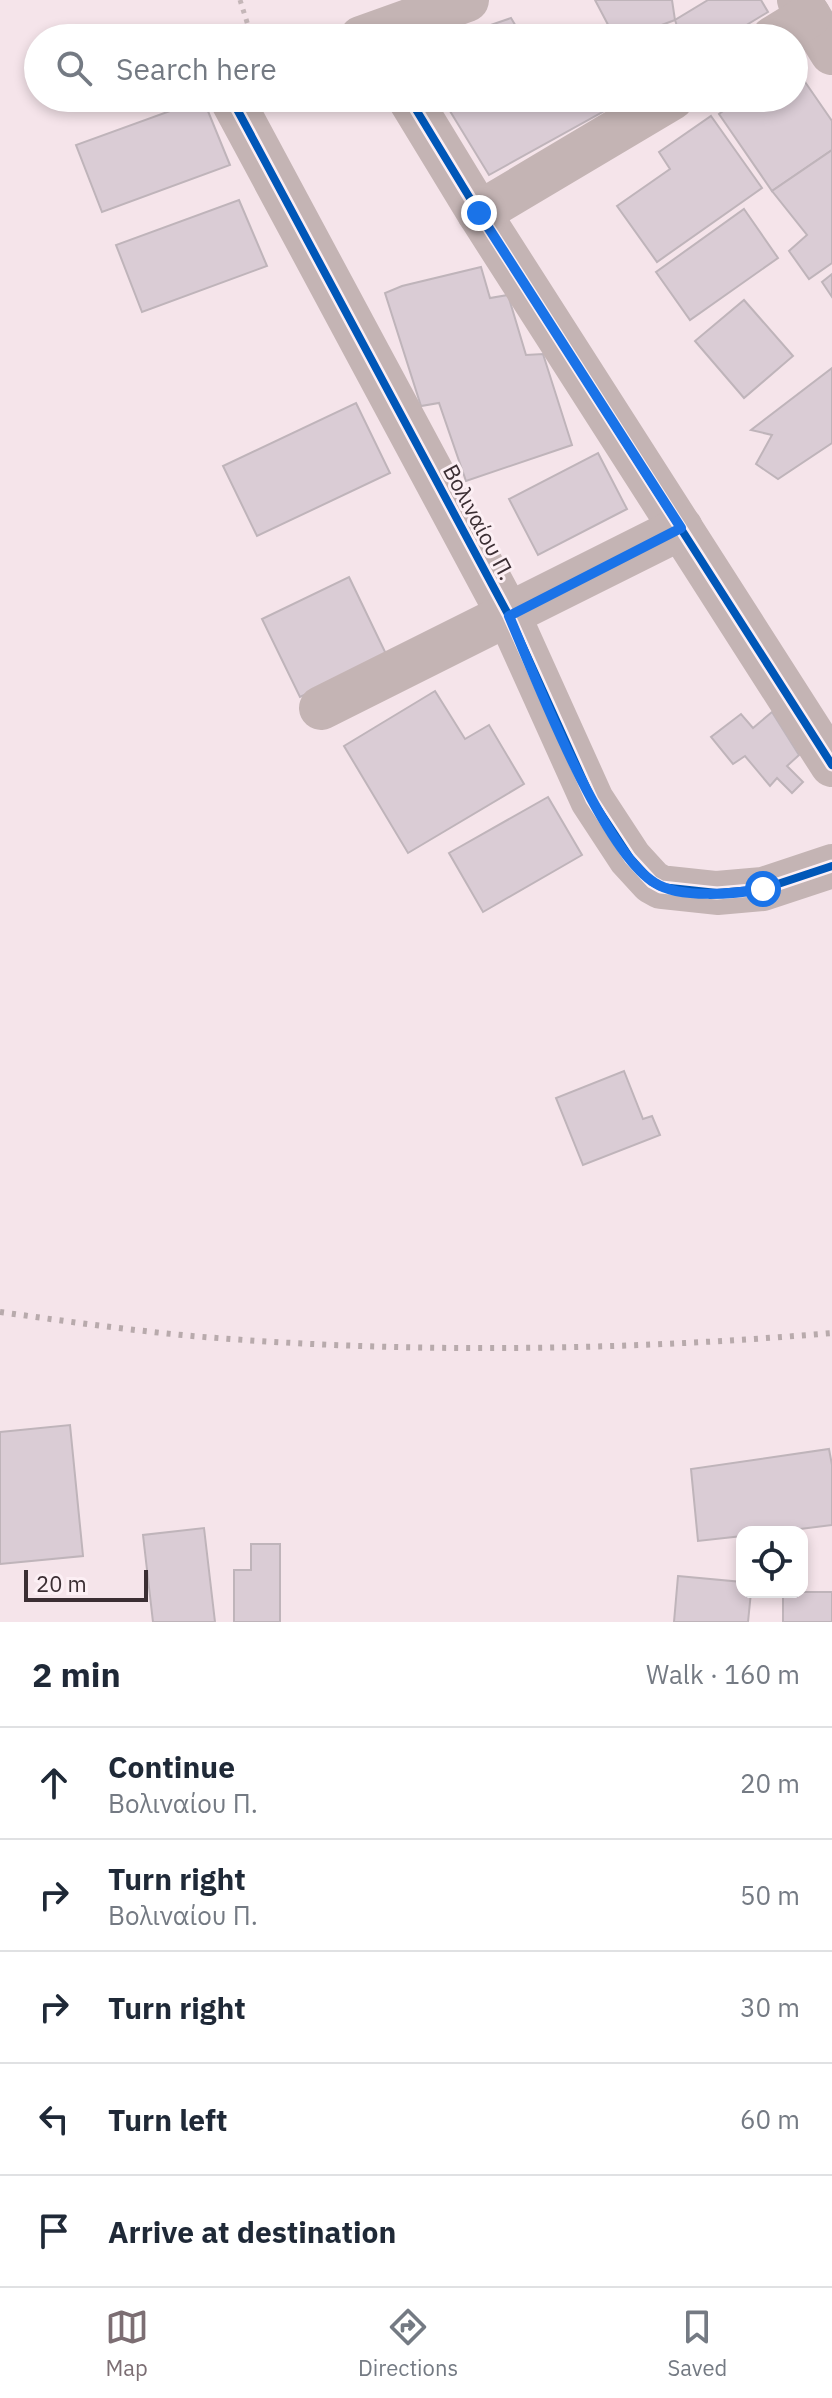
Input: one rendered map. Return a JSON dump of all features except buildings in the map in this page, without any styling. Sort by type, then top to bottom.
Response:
[{"type":"street","points":[[403,24],[467,0]]},
{"type":"street","points":[[808,31],[832,53]]},
{"type":"street","name":"Βολιναίου Π.","points":[[239,112],[509,616],[592,800],[615,838],[652,882],[661,887],[688,892],[735,893],[780,885],[832,866]]},
{"type":"street","points":[[418,112],[832,765]]},
{"type":"street","points":[[479,213],[649,112]]},
{"type":"street","points":[[321,708],[681,528]]},
{"type":"path","points":[[240,0],[248,24]]},
{"type":"railway","points":[[0,1312],[192,1336],[352,1346],[592,1347],[832,1333]]},
{"type":"cycle path","points":[[239,112],[509,616],[592,800],[630,858],[652,882],[661,887],[717,893],[763,889],[832,866]]},
{"type":"cycle path","points":[[418,112],[832,765]]},
{"type":"route","points":[[479,213],[681,528],[509,616],[592,800],[615,838],[646,876],[661,887],[688,892],[735,893],[763,889]]}]
